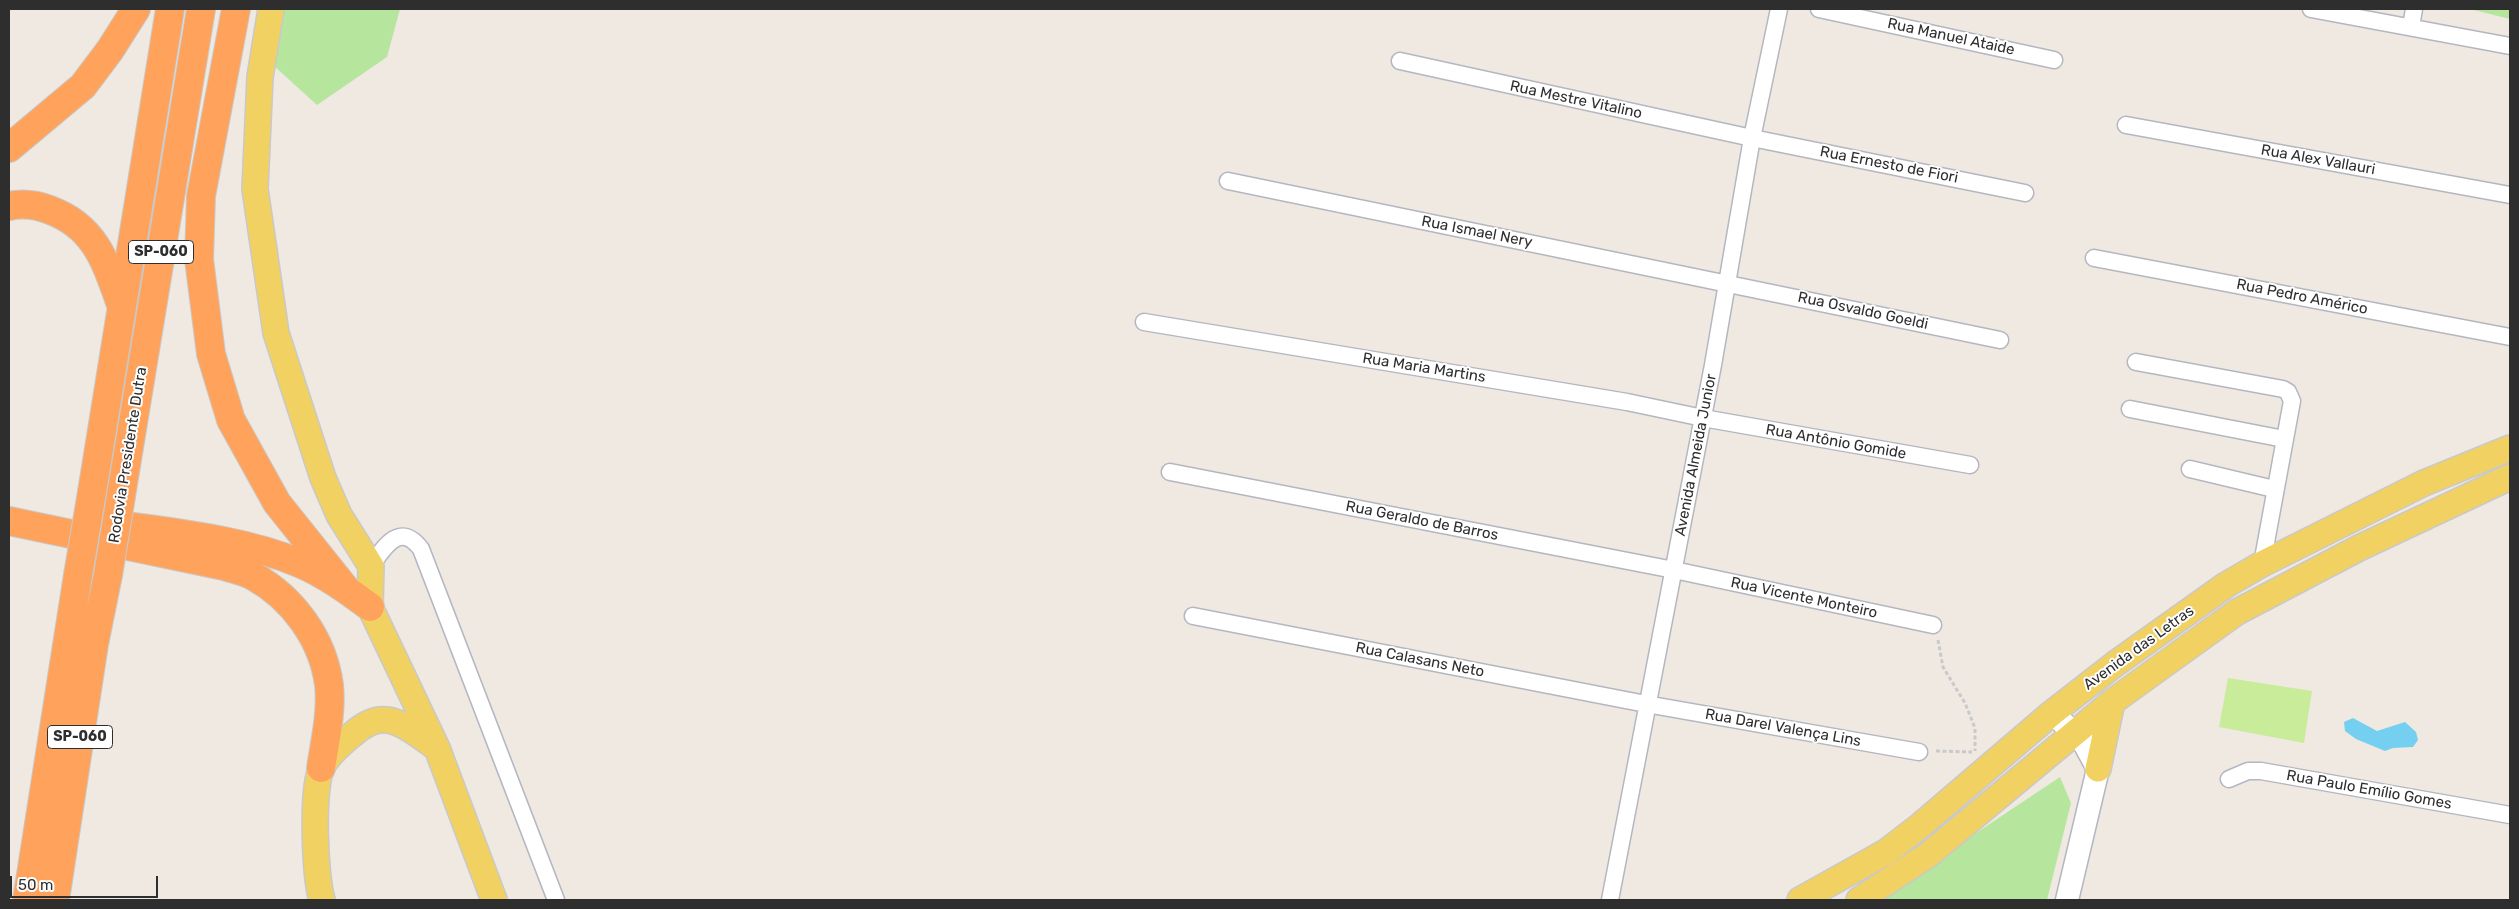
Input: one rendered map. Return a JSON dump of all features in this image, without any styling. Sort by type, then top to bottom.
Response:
[{"type":"highway","points":[[9,148],[83,86],[110,50],[136,9]]},
{"type":"highway","name":"Rodovia Presidente Dutra","points":[[27,900],[170,9]]},
{"type":"highway","name":"Rodovia Presidente Dutra","points":[[54,900],[94,644],[108,574],[202,9]]},
{"type":"highway","points":[[236,9],[201,196],[199,260],[211,354],[231,420],[277,502],[344,588]]},
{"type":"highway","points":[[9,206],[36,205],[67,216],[86,231],[107,268],[122,309]]},
{"type":"highway","points":[[9,503],[40,513],[257,549],[298,563],[344,588],[370,607]]},
{"type":"highway","points":[[9,521],[224,566],[251,575],[273,589],[289,603],[304,622],[324,662],[330,704],[321,768]]},
{"type":"main road","points":[[271,9],[260,78],[256,189],[276,333],[323,478],[339,515],[371,566],[370,607],[437,748],[494,900]]},
{"type":"main road","points":[[2503,450],[2476,469],[2473,477],[2474,481],[2482,486],[2507,479]]},
{"type":"main road","name":"Avenida das Letras","points":[[1800,900],[1862,867],[1893,846],[2052,713],[2131,653],[2226,585],[2262,564],[2424,483],[2503,450]]},
{"type":"main road","name":"Avenida das Letras","points":[[1859,900],[1928,855],[2112,702],[2245,608],[2342,557],[2507,479]]},
{"type":"main road","points":[[2066,900],[2112,702]]},
{"type":"main road","points":[[2052,713],[2075,733],[2087,747],[2098,768]]},
{"type":"main road","points":[[322,900],[315,850],[316,803],[321,768],[341,743],[370,722],[386,719],[398,723],[437,748]]},
{"type":"street","name":"Avenida Almeida Junior","points":[[1610,900],[1646,704],[1703,418],[1752,138],[1779,9]]},
{"type":"street","name":"Rua Manuel Ataide","points":[[1819,9],[2054,60]]},
{"type":"street","points":[[2311,9],[2510,46]]},
{"type":"street","points":[[2411,27],[2414,9]]},
{"type":"street","name":"Rua Mestre Vitalino","points":[[1400,62],[1752,138]]},
{"type":"street","name":"Rua Alex Vallauri","points":[[2126,125],[2510,195]]},
{"type":"street","name":"Rua Ernesto de Fiori","points":[[1752,138],[2026,193]]},
{"type":"street","name":"Rua Ismael Nery","points":[[1228,181],[1726,282]]},
{"type":"street","name":"Rua Pedro Américo","points":[[2094,258],[2510,337]]},
{"type":"street","name":"Rua Osvaldo Goeldi","points":[[1726,282],[2000,340]]},
{"type":"street","name":"Rua Maria Martins","points":[[1144,322],[1627,402],[1703,418]]},
{"type":"street","points":[[2136,362],[2283,389],[2288,392],[2292,401],[2274,489],[2262,564]]},
{"type":"street","points":[[2130,409],[2284,438]]},
{"type":"street","name":"Rua Antônio Gomide","points":[[1703,418],[1970,466]]},
{"type":"street","points":[[2190,469],[2274,489]]},
{"type":"street","name":"Rua Geraldo de Barros","points":[[1170,472],[1674,570]]},
{"type":"street","points":[[371,566],[393,539],[401,536],[415,541],[421,549],[556,900]]},
{"type":"street","name":"Rua Vicente Monteiro","points":[[1674,570],[1933,625]]},
{"type":"street","name":"Rua Calasans Neto","points":[[1193,616],[1646,704]]},
{"type":"street","name":"Rua Darel Valença Lins","points":[[1646,704],[1919,752]]},
{"type":"street","name":"Rua Paulo Emílio Gomes","points":[[2229,779],[2248,770],[2261,771],[2510,815]]},
{"type":"path","points":[[1919,752],[1976,752],[1975,728],[1965,703],[1943,668],[1933,625]]},
{"type":"green space","points":[[284,9],[400,9],[387,57],[317,105],[273,65]]},
{"type":"green space","points":[[2470,9],[2510,9],[2510,19]]},
{"type":"green space","points":[[2228,678],[2312,691],[2304,743],[2219,727]]},
{"type":"green space","points":[[2060,777],[2071,803],[2047,900],[1876,900]]},
{"type":"water","points":[[2353,718],[2377,731],[2405,722],[2416,732],[2418,740],[2413,747],[2393,748],[2385,751],[2356,739],[2345,731],[2344,722]]}]
